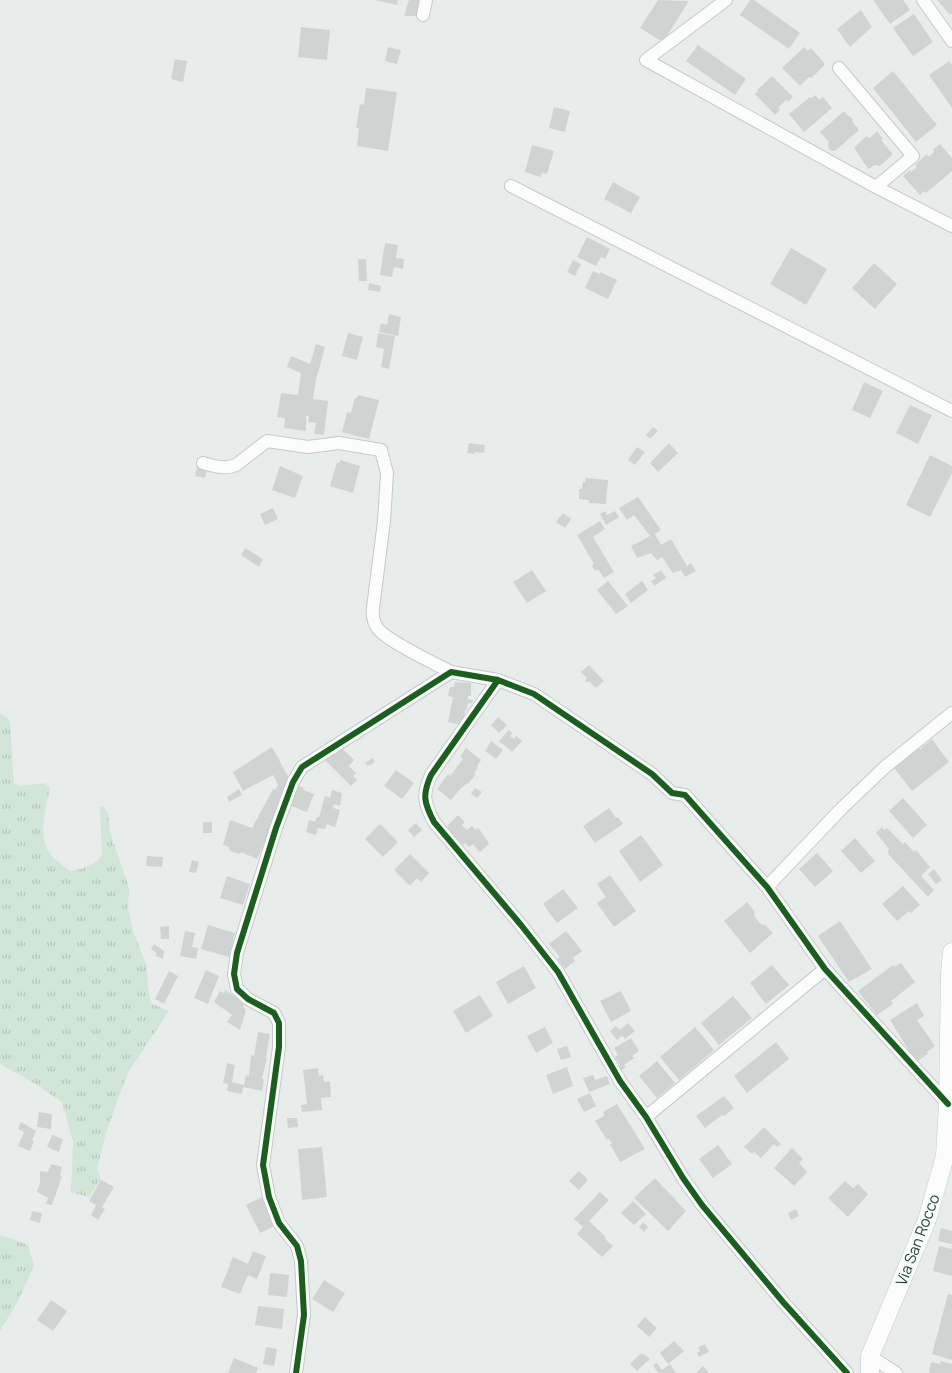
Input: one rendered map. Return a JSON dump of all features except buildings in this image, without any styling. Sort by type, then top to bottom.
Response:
[{"type":"street","points":[[423,15],[426,0]]},
{"type":"street","points":[[726,0],[646,60],[876,187],[952,226]]},
{"type":"street","points":[[923,0],[952,41]]},
{"type":"street","points":[[839,68],[913,156],[876,187]]},
{"type":"street","points":[[511,186],[952,411]]},
{"type":"street","points":[[203,463],[230,468],[267,442],[308,447],[339,443],[381,450],[387,473],[384,521],[372,616],[375,624],[386,637],[451,672],[498,680],[534,694],[652,774],[672,793],[685,795],[767,887],[825,969],[948,1104]]},
{"type":"street","points":[[296,1373],[304,1315],[301,1261],[297,1246],[279,1222],[268,1197],[263,1165],[279,1047],[279,1023],[274,1013],[248,999],[237,989],[234,974],[237,953],[276,828],[293,782],[302,767],[451,672]]},
{"type":"street","points":[[498,680],[431,775],[425,788],[425,806],[434,822],[558,972],[620,1081],[646,1117],[702,1206],[783,1302],[847,1373]]},
{"type":"street","points":[[767,887],[841,809],[885,767],[952,713]]},
{"type":"street","name":"Via San Rocco","points":[[870,1365],[927,1220],[949,1154],[948,1026],[952,952]]},
{"type":"street","points":[[646,1117],[825,969]]},
{"type":"street","points":[[870,1365],[896,1373]]},
{"type":"green space","points":[[0,713],[8,718],[10,724],[14,783],[20,786],[45,783],[50,788],[43,832],[47,848],[56,860],[70,871],[84,868],[97,861],[102,854],[100,807],[103,806],[108,813],[110,832],[129,888],[128,908],[133,931],[147,967],[151,1003],[169,1011],[129,1071],[106,1133],[97,1169],[101,1179],[89,1197],[71,1192],[73,1141],[62,1102],[0,1064]]},
{"type":"green space","points":[[0,1235],[28,1245],[34,1266],[18,1301],[0,1331]]},
{"type":"cycle path","points":[[296,1373],[304,1315],[301,1261],[297,1246],[279,1223],[269,1197],[263,1165],[279,1047],[279,1023],[274,1013],[248,999],[237,989],[234,974],[237,953],[276,828],[293,782],[302,767],[451,672],[498,680],[534,694],[652,774],[672,793],[685,795],[767,887],[825,969],[948,1104]]},
{"type":"cycle path","points":[[498,680],[431,775],[426,788],[425,799],[434,822],[558,972],[620,1081],[646,1117],[683,1178],[702,1205],[783,1302],[847,1373]]}]
